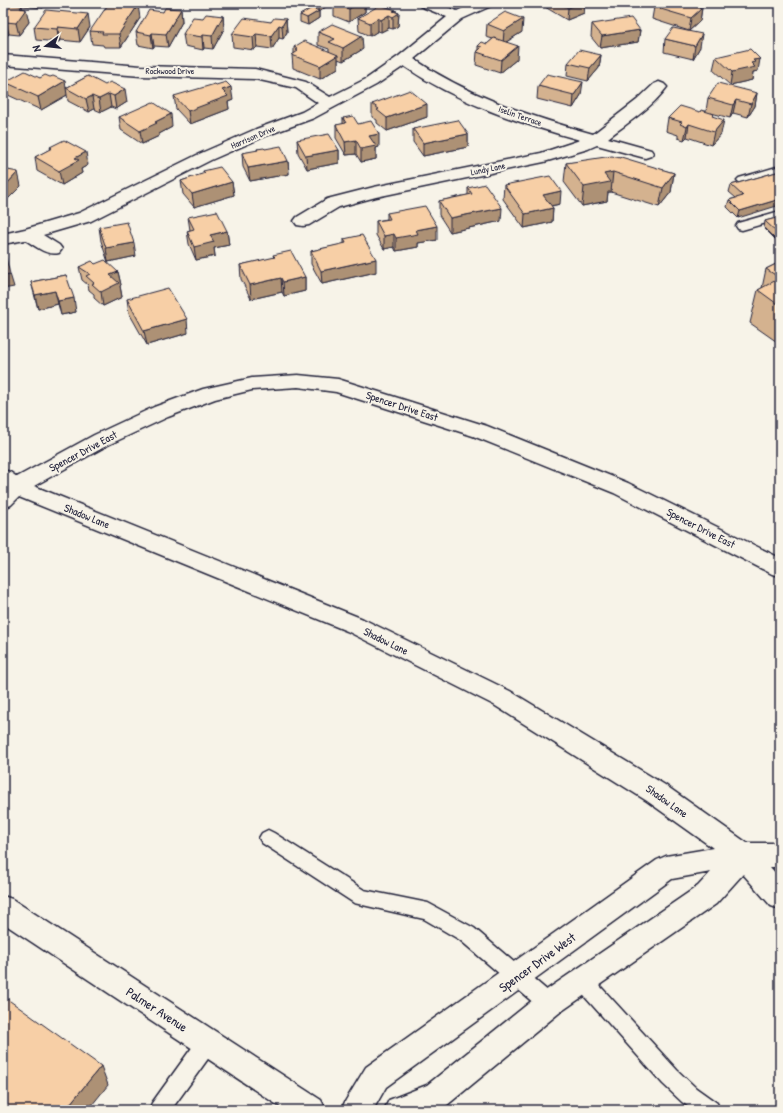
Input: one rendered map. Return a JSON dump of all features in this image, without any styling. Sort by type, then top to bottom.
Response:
[{"type":"street","points":[[425,3],[457,16]]},
{"type":"street","name":"Harrison Drive","points":[[3,238],[28,234],[85,217],[205,157],[262,132],[308,115],[371,82],[404,59],[457,16],[486,3]]},
{"type":"street","name":"Iselin Terrace","points":[[404,59],[421,71],[469,98],[546,126],[645,153]]},
{"type":"street","name":"Rockwood Drive","points":[[3,60],[141,71],[255,74],[302,85],[330,104]]},
{"type":"street","name":"Lundy Lane","points":[[303,221],[333,203],[374,192],[544,157],[582,146],[596,139],[643,103],[659,87]]},
{"type":"street","points":[[28,234],[53,249]]},
{"type":"street","name":"Spencer Drive East","points":[[6,488],[101,440],[161,412],[203,396],[252,384],[298,381],[338,386],[480,431],[621,488],[780,568]]},
{"type":"street","name":"Shadow Lane","points":[[6,488],[355,625],[502,698],[656,793],[743,855],[780,897]]},
{"type":"street","points":[[399,1110],[436,1096],[549,1004],[708,895],[743,855]]},
{"type":"street","name":"Spencer Drive West","points":[[356,1110],[376,1077],[517,977],[666,868],[743,855],[780,855]]},
{"type":"street","name":"Palmer Avenue","points":[[3,908],[311,1110]]},
{"type":"lane","points":[[743,180],[780,169]]},
{"type":"lane","points":[[742,226],[780,215]]},
{"type":"lane","points":[[268,838],[360,897],[428,911],[467,934],[549,1004]]},
{"type":"lane","points":[[583,981],[670,1076],[689,1095],[710,1110]]},
{"type":"lane","points":[[158,1110],[208,1042]]},
{"type":"building","points":[[109,3],[138,5],[119,34],[102,34],[103,32],[90,31]]},
{"type":"building","points":[[334,3],[359,3],[349,9]]},
{"type":"building","points":[[560,3],[579,3],[568,8]]},
{"type":"building","points":[[659,3],[684,3],[702,8],[691,18],[654,7]]},
{"type":"building","points":[[3,4],[22,6],[20,8],[26,9],[16,23],[3,23]]},
{"type":"building","points":[[380,5],[396,10],[393,11],[399,13],[393,17],[389,15],[381,20],[378,18],[370,23],[358,18]]},
{"type":"building","points":[[165,8],[181,9],[166,34],[152,33],[151,35],[136,32],[149,10],[163,12]]},
{"type":"building","points":[[312,8],[319,11],[307,18],[300,15]]},
{"type":"building","points":[[46,10],[88,14],[78,29],[34,27]]},
{"type":"building","points":[[505,12],[523,19],[504,31],[487,24]]},
{"type":"building","points":[[206,14],[223,16],[212,36],[203,35],[202,37],[183,34],[193,17],[203,18]]},
{"type":"building","points":[[244,18],[271,22],[274,18],[286,19],[282,26],[279,25],[271,36],[256,34],[253,37],[232,34]]},
{"type":"building","points":[[631,18],[640,30],[602,36],[592,24]]},
{"type":"building","points":[[332,24],[362,36],[343,48],[329,42],[335,39],[318,32]]},
{"type":"building","points":[[673,28],[702,34],[695,46],[665,39]]},
{"type":"building","points":[[494,38],[518,46],[501,60],[477,52],[482,47],[478,46],[482,42],[487,44]]},
{"type":"building","points":[[304,41],[338,55],[320,66],[292,55],[298,51],[296,50],[298,49],[294,47]]},
{"type":"building","points":[[750,49],[760,59],[753,60],[755,62],[751,63],[755,67],[732,72],[716,57]]},
{"type":"building","points":[[579,50],[601,55],[590,68],[568,63]]},
{"type":"building","points":[[25,71],[40,78],[45,75],[50,77],[53,76],[65,81],[38,97],[5,82]]},
{"type":"building","points":[[547,74],[583,82],[574,95],[538,86]]},
{"type":"building","points":[[88,76],[105,85],[110,82],[125,89],[114,96],[109,94],[99,99],[92,96],[86,99],[66,88]]},
{"type":"building","points":[[226,82],[231,87],[222,90],[228,96],[188,111],[174,96],[215,84]]},
{"type":"building","points":[[718,83],[757,93],[751,104],[736,100],[733,105],[708,98]]},
{"type":"building","points":[[410,90],[427,104],[387,118],[372,104]]},
{"type":"building","points":[[153,102],[171,114],[140,131],[119,117]]},
{"type":"building","points":[[680,106],[700,112],[701,110],[714,114],[712,116],[724,120],[714,132],[689,124],[687,127],[680,124],[682,122],[668,118]]},
{"type":"building","points":[[353,116],[358,124],[371,121],[379,134],[369,136],[376,146],[361,149],[356,140],[345,142],[336,125],[346,123],[343,118]]},
{"type":"building","points":[[458,120],[468,134],[423,143],[413,129]]},
{"type":"building","points":[[329,134],[339,150],[306,156],[297,140]]},
{"type":"building","points":[[64,140],[86,152],[75,158],[79,160],[59,171],[35,157],[52,148],[50,147]]},
{"type":"building","points":[[281,146],[288,161],[248,168],[242,153],[258,150],[257,149]]},
{"type":"building","points":[[612,156],[621,157],[674,173],[663,188],[613,172],[604,174],[610,182],[584,187],[566,163]]},
{"type":"building","points":[[220,167],[232,182],[192,194],[181,181],[205,173],[203,171]]},
{"type":"building","points":[[3,169],[18,172],[4,187],[3,186]]},
{"type":"building","points":[[780,171],[780,199],[740,211],[729,200],[743,196],[731,185]]},
{"type":"building","points":[[550,176],[561,191],[543,195],[553,208],[525,214],[504,185]]},
{"type":"building","points":[[485,184],[502,208],[450,218],[439,201],[472,194],[468,188]]},
{"type":"building","points":[[425,206],[437,226],[416,230],[418,234],[396,238],[394,234],[384,236],[376,221],[390,219],[387,213]]},
{"type":"building","points":[[217,211],[227,231],[210,235],[214,242],[194,247],[187,231],[194,229],[188,217]]},
{"type":"building","points":[[780,217],[780,235],[765,221]]},
{"type":"building","points":[[127,222],[134,243],[106,248],[99,227]]},
{"type":"building","points":[[362,235],[376,259],[321,271],[311,251],[346,243],[344,239]]},
{"type":"building","points":[[291,251],[305,277],[283,282],[281,278],[250,285],[240,265],[275,257],[273,255]]},
{"type":"building","points":[[6,258],[10,274],[3,275],[3,259]]},
{"type":"building","points":[[105,260],[118,272],[110,275],[119,283],[101,292],[86,276],[90,274],[79,267],[92,261],[95,264]]},
{"type":"building","points":[[780,262],[780,278],[766,269]]},
{"type":"building","points":[[66,275],[74,298],[58,301],[55,291],[35,295],[31,282]]},
{"type":"building","points":[[780,278],[780,306],[758,290]]},
{"type":"building","points":[[168,288],[187,319],[144,331],[127,299]]},
{"type":"building","points":[[3,996],[101,1066],[65,1110],[3,1110]]}]
